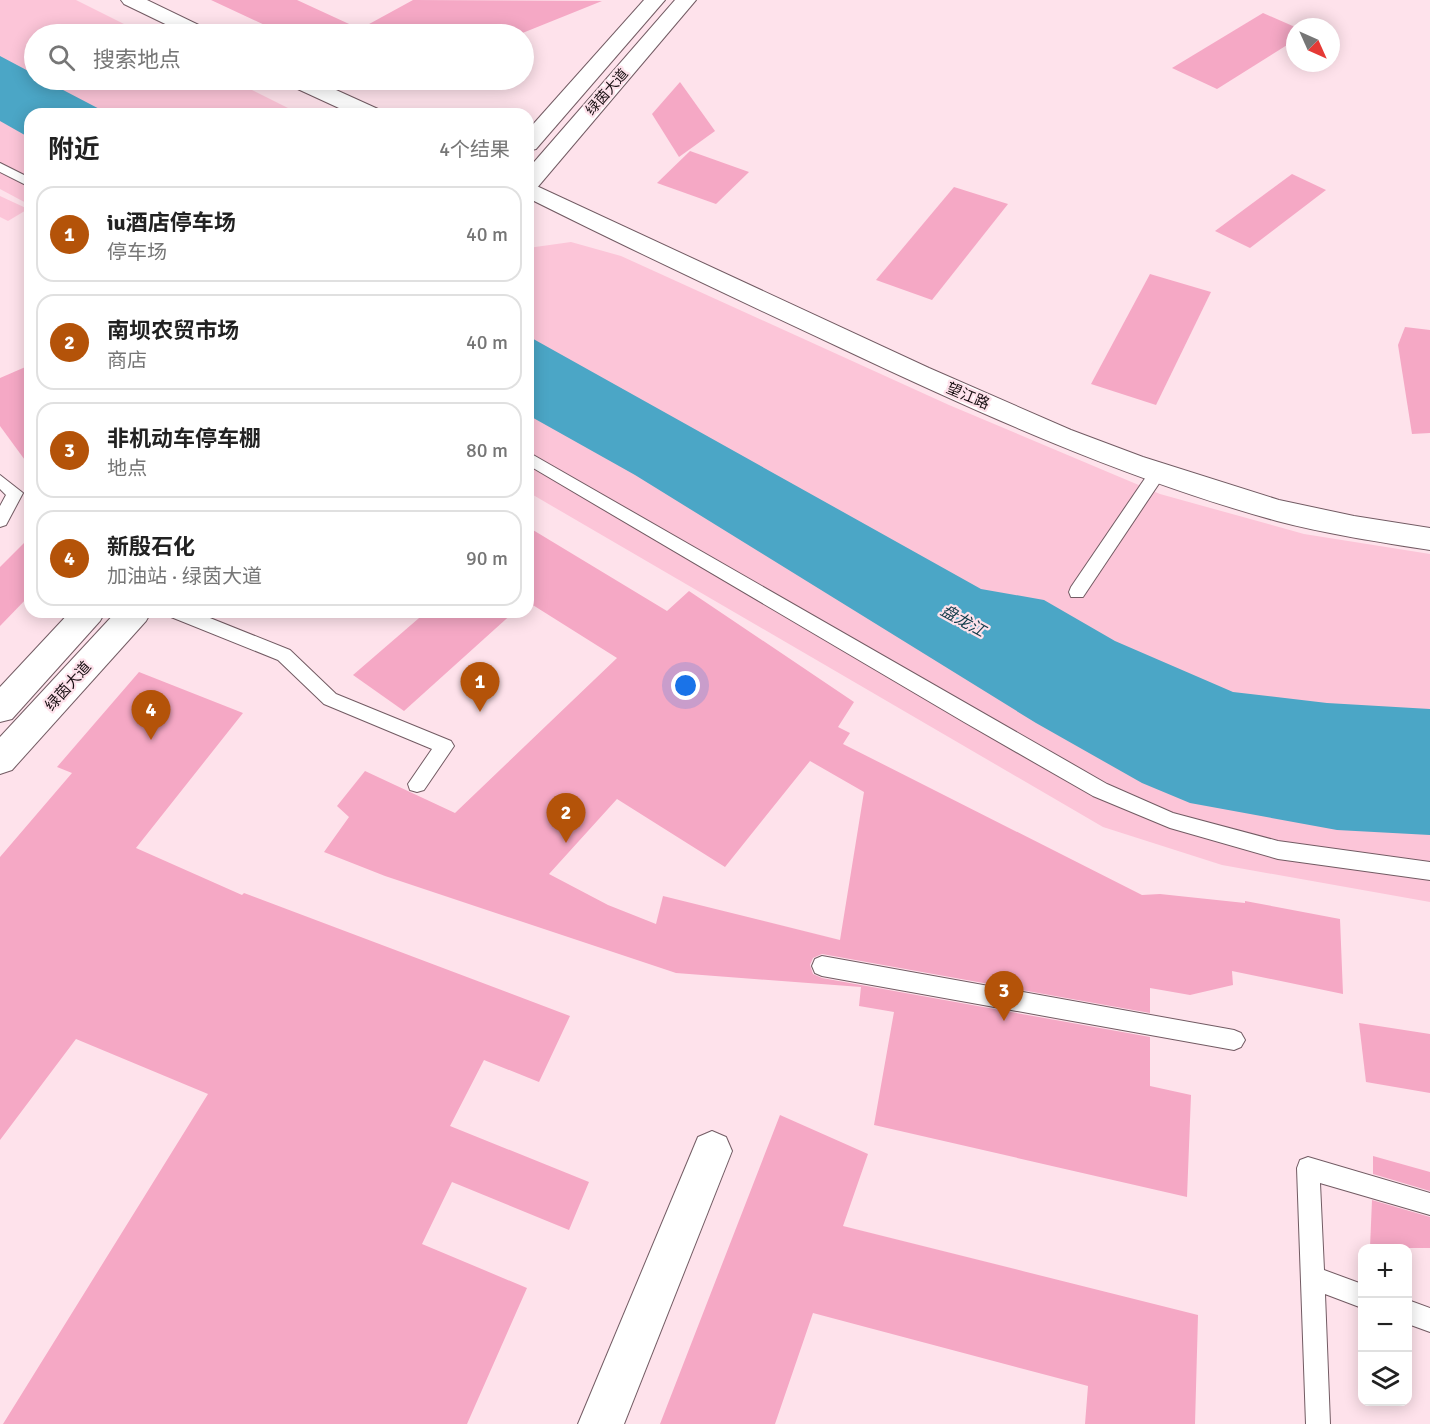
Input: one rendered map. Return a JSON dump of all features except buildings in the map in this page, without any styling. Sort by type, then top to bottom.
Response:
[{"type":"street","points":[[131,0],[181,24]]},
{"type":"street","name":"绿茵大道","points":[[534,137],[655,0]]},
{"type":"street","name":"绿茵大道","points":[[534,179],[687,0]]},
{"type":"street","points":[[318,90],[357,108]]},
{"type":"street","name":"望江路","points":[[534,189],[951,390],[1156,475],[1252,505],[1382,534],[1430,539]]},
{"type":"street","points":[[0,709],[83,618]]},
{"type":"street","name":"绿茵大道","points":[[0,760],[130,618]]},
{"type":"street","points":[[601,1424],[712,1151]]},
{"type":"lane","points":[[0,167],[24,180]]},
{"type":"lane","points":[[534,462],[970,717],[1100,790],[1170,820],[1278,850],[1430,871]]},
{"type":"lane","points":[[1077,592],[1156,475]]},
{"type":"lane","points":[[0,481],[15,493],[0,521]]},
{"type":"lane","points":[[192,618],[284,655],[330,699],[445,746],[417,784]]},
{"type":"lane","points":[[822,966],[1234,1040]]},
{"type":"lane","points":[[1318,1424],[1308,1168],[1430,1204]]},
{"type":"lane","points":[[1312,1277],[1358,1294]]},
{"type":"lane","points":[[1412,1314],[1430,1320]]},
{"type":"shaded area","points":[[0,0],[76,0],[124,24],[24,24],[24,90],[252,90],[288,108],[24,108],[24,202],[0,189]]},
{"type":"shaded area","points":[[0,196],[24,207],[24,211],[8,221],[0,217]]},
{"type":"shaded area","points":[[571,242],[621,256],[949,405],[1160,494],[1304,534],[1430,554],[1430,902],[1222,865],[1103,827],[534,495],[534,247]]},
{"type":"water","points":[[0,56],[24,69],[24,90],[63,90],[98,108],[24,108],[24,135],[0,121]]},
{"type":"water","name":"盘龙江","points":[[534,339],[981,589],[1044,600],[1115,641],[1233,692],[1327,703],[1430,709],[1430,835],[1337,830],[1190,803],[1142,783],[1036,723],[635,475],[534,418]]},
{"type":"place","name":"iu酒店停车场","points":[[480,712]]},
{"type":"place","name":"新殷石化","points":[[151,740]]},
{"type":"place","name":"南坝农贸市场","points":[[566,843]]},
{"type":"place","name":"非机动车停车棚","points":[[1004,1021]]}]
